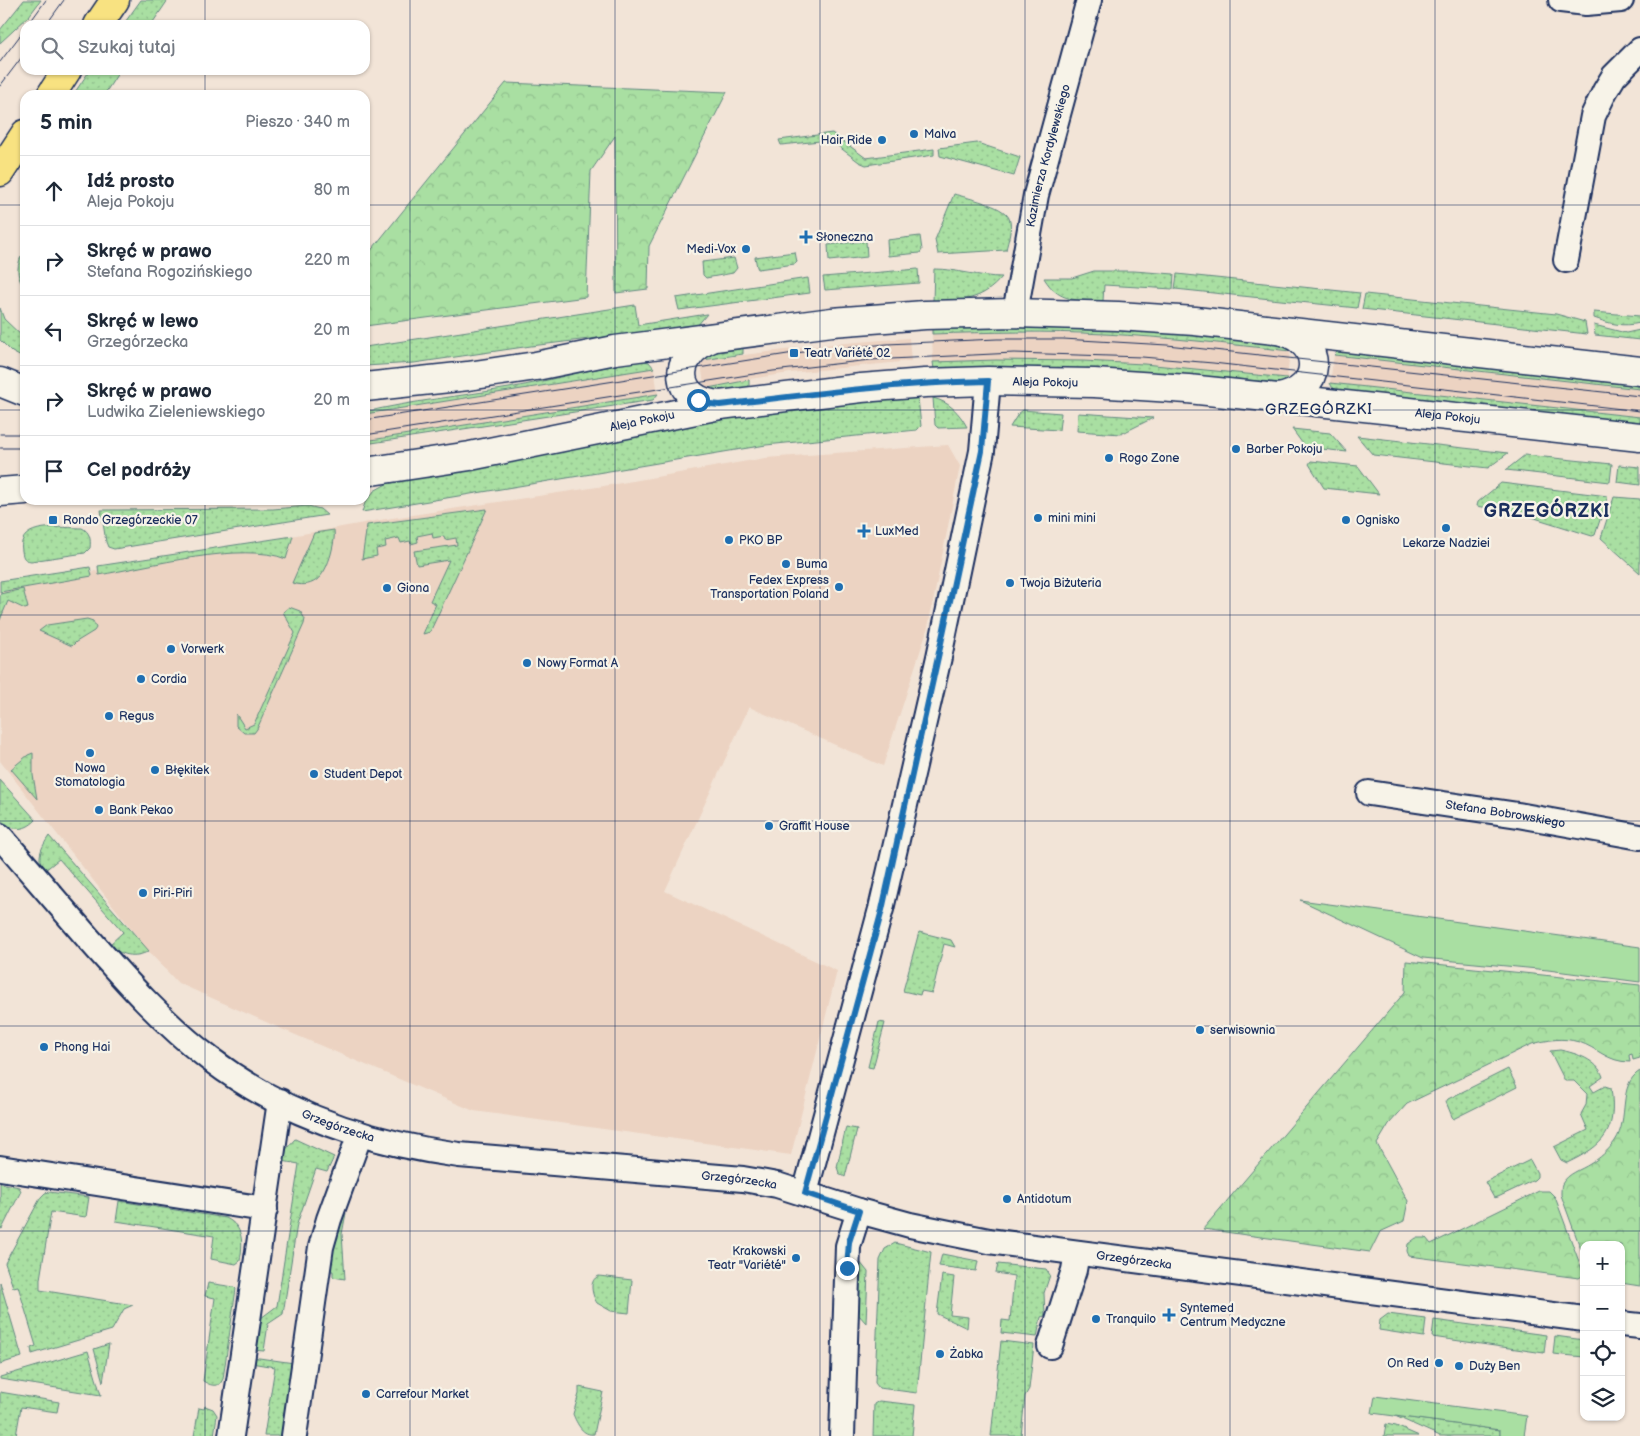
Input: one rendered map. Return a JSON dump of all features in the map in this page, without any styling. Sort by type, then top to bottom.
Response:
[{"type":"main road","points":[[101,20],[115,0]]},
{"type":"main road","points":[[54,90],[65,75]]},
{"type":"main road","points":[[0,172],[20,142]]},
{"type":"main road","points":[[370,386],[468,376],[536,366],[615,350],[867,318],[1015,313],[1152,318],[1280,330],[1640,371]]},
{"type":"main road","points":[[1278,398],[1297,392],[1305,387],[1311,375],[1313,360],[1305,344],[1297,337],[1280,330]]},
{"type":"main road","points":[[712,338],[701,343],[689,354],[684,364],[682,379],[693,396],[704,403],[720,405]]},
{"type":"main road","name":"Aleja Pokoju","points":[[370,471],[470,456],[720,405],[861,388],[924,383],[988,381],[1113,384],[1278,398],[1640,437]]},
{"type":"main road","points":[[0,382],[20,390]]},
{"type":"main road","points":[[0,492],[20,490]]},
{"type":"street","name":"Kazimierza Kordylewskiego","points":[[1015,313],[1036,195],[1089,0]]},
{"type":"street","points":[[1561,0],[1586,3],[1621,0]]},
{"type":"street","points":[[1566,260],[1593,116],[1614,76],[1640,50]]},
{"type":"street","points":[[805,1193],[882,910],[982,451],[988,381]]},
{"type":"street","name":"Stefana Bobrowskiego","points":[[1369,793],[1640,837]]},
{"type":"street","name":"Grzegórzecka","points":[[0,836],[101,953],[164,1020],[212,1060],[280,1102],[360,1134],[413,1147],[459,1154],[743,1179],[777,1185],[910,1225],[989,1241],[1580,1318]]},
{"type":"street","points":[[230,1436],[280,1102]]},
{"type":"street","points":[[294,1436],[321,1246],[328,1219],[360,1134]]},
{"type":"street","points":[[0,1168],[264,1209]]},
{"type":"street","points":[[842,1436],[848,1246],[859,1211]]},
{"type":"street","points":[[1050,1346],[1074,1270],[1077,1253]]},
{"type":"street","points":[[1625,1324],[1640,1326]]},
{"type":"shaded area","points":[[987,332],[1106,334],[1202,341],[1290,351],[1287,378],[1144,364],[1083,361],[933,362],[932,334]]},
{"type":"shaded area","points":[[909,338],[911,361],[790,373],[708,388],[704,384],[701,364],[703,360],[833,344]]},
{"type":"shaded area","points":[[1334,355],[1640,389],[1640,417],[1330,383]]},
{"type":"shaded area","points":[[654,368],[658,394],[370,440],[370,413]]},
{"type":"shaded area","points":[[948,445],[960,466],[928,627],[883,766],[749,707],[665,891],[837,971],[791,1155],[474,1111],[178,983],[150,953],[0,761],[0,588],[386,519],[604,486],[765,458]]},
{"type":"green space","points":[[24,0],[41,0],[29,16],[25,20],[20,20],[20,24],[0,43],[0,30]]},
{"type":"green space","points":[[141,0],[168,0],[154,20],[127,20]]},
{"type":"green space","points":[[87,75],[117,75],[107,90],[76,90]]},
{"type":"green space","points":[[506,83],[727,92],[649,246],[648,289],[616,293],[615,136],[591,171],[586,297],[370,325],[370,252]]},
{"type":"green space","points":[[832,133],[866,158],[934,149],[934,155],[866,165],[859,162],[830,140],[781,145],[779,140]]},
{"type":"green space","points":[[977,143],[1020,157],[1014,176],[940,156],[939,148]]},
{"type":"green space","points":[[954,194],[984,203],[1005,213],[1009,218],[1010,226],[1006,250],[938,254],[935,240]]},
{"type":"green space","points":[[920,236],[922,250],[920,253],[888,256],[887,240]]},
{"type":"green space","points":[[866,241],[867,257],[829,261],[828,245]]},
{"type":"green space","points":[[795,252],[797,262],[795,264],[758,269],[757,267],[755,257]]},
{"type":"green space","points":[[734,258],[737,268],[733,273],[706,278],[703,275],[702,262]]},
{"type":"green space","points":[[20,259],[20,281],[18,273]]},
{"type":"green space","points":[[918,269],[919,283],[825,290],[823,277]]},
{"type":"green space","points":[[934,269],[1002,277],[987,291],[971,298],[953,301],[933,301]]},
{"type":"green space","points":[[1094,271],[1174,274],[1173,289],[1104,285],[1103,301],[1077,300],[1062,296],[1056,292],[1044,278],[1072,278]]},
{"type":"green space","points":[[1177,274],[1360,293],[1357,308],[1175,289]]},
{"type":"green space","points":[[808,278],[810,293],[679,310],[676,298]]},
{"type":"green space","points":[[1365,294],[1556,314],[1585,322],[1587,334],[1362,309]]},
{"type":"green space","points":[[635,305],[638,325],[707,314],[697,326],[531,346],[414,363],[370,366],[370,346]]},
{"type":"green space","points":[[0,308],[4,319],[20,334],[20,356],[12,352],[0,340]]},
{"type":"green space","points":[[1594,312],[1640,316],[1640,323],[1622,325],[1611,323],[1594,318]]},
{"type":"green space","points":[[1594,325],[1626,333],[1640,330],[1640,340],[1595,335]]},
{"type":"green space","points":[[932,327],[1107,329],[1204,335],[1283,344],[1290,351],[1104,334],[1018,332],[932,334]]},
{"type":"green space","points":[[743,347],[743,354],[703,360],[712,352]]},
{"type":"green space","points":[[1339,350],[1640,383],[1640,389],[1334,355]]},
{"type":"green space","points":[[996,360],[1144,364],[1287,378],[1282,383],[1182,374],[1064,368],[934,369],[933,362]]},
{"type":"green space","points":[[644,361],[649,362],[654,368],[370,413],[370,411],[401,405],[526,385],[610,366]]},
{"type":"green space","points":[[749,380],[749,387],[723,391],[708,388]]},
{"type":"green space","points":[[1330,383],[1640,417],[1640,424],[1337,390]]},
{"type":"green space","points":[[658,394],[653,400],[370,443],[370,440]]},
{"type":"green space","points":[[918,398],[921,426],[917,430],[766,445],[362,512],[364,505],[370,505],[370,496],[374,491],[390,482],[490,466],[687,425],[834,404]]},
{"type":"green space","points":[[933,398],[953,408],[967,427],[938,428],[935,425]]},
{"type":"green space","points":[[1023,410],[1061,413],[1059,430],[1010,427],[1018,414]]},
{"type":"green space","points":[[1078,413],[1153,418],[1121,434],[1077,431]]},
{"type":"green space","points":[[1292,429],[1330,433],[1347,452],[1305,447]]},
{"type":"green space","points":[[1357,436],[1508,453],[1488,468],[1373,455]]},
{"type":"green space","points":[[1525,455],[1612,464],[1610,482],[1506,470]]},
{"type":"green space","points":[[1311,461],[1358,466],[1379,494],[1324,488],[1309,464]]},
{"type":"green space","points":[[1619,465],[1640,467],[1640,485],[1617,482]]},
{"type":"green space","points":[[1501,483],[1608,496],[1595,535],[1592,536],[1522,514],[1477,506],[1478,502]]},
{"type":"green space","points":[[1614,497],[1640,499],[1640,573],[1601,538]]},
{"type":"green space","points":[[308,506],[320,509],[327,515],[114,549],[108,547],[106,542],[101,510],[273,509]]},
{"type":"green space","points":[[487,509],[430,632],[423,634],[436,604],[430,601],[449,560],[417,565],[414,551],[457,545],[456,538],[445,540],[444,536],[433,538],[432,533],[417,536],[418,542],[411,544],[410,541],[401,543],[399,538],[385,541],[386,547],[376,549],[377,556],[362,559],[367,525]]},
{"type":"green space","points":[[54,527],[82,528],[87,532],[90,539],[90,548],[85,553],[31,561],[23,557],[22,541],[26,535],[34,531]]},
{"type":"green space","points":[[334,530],[331,554],[322,574],[318,579],[307,584],[292,583],[314,533]]},
{"type":"green space","points":[[293,536],[286,559],[268,554],[220,554],[99,575],[98,566]]},
{"type":"green space","points":[[90,567],[92,576],[0,592],[0,581]]},
{"type":"green space","points":[[23,589],[28,608],[25,609],[8,601],[0,620],[0,594]]},
{"type":"green space","points":[[289,607],[300,611],[305,619],[304,624],[257,729],[254,733],[244,733],[236,726],[236,714],[245,728],[254,724],[295,633],[283,612]]},
{"type":"green space","points":[[87,619],[93,621],[96,628],[72,646],[39,631],[47,625]]},
{"type":"green space","points":[[33,753],[33,775],[37,799],[11,769]]},
{"type":"green space","points":[[0,780],[36,820],[27,827],[13,828],[0,819]]},
{"type":"green space","points":[[49,836],[149,951],[138,955],[128,955],[109,945],[123,932],[59,859],[44,871],[40,862],[40,853]]},
{"type":"green space","points":[[1300,900],[1640,947],[1640,982],[1548,970],[1423,958]]},
{"type":"green space","points":[[919,932],[951,940],[955,947],[944,944],[932,993],[921,991],[920,995],[903,991]]},
{"type":"green space","points":[[1406,961],[1640,985],[1640,1058],[1633,1060],[1632,1054],[1629,1055],[1630,1062],[1615,1060],[1573,1040],[1544,1041],[1532,1044],[1407,1104],[1389,1124],[1377,1144],[1408,1201],[1404,1221],[1380,1232],[1370,1252],[1203,1229],[1405,992]]},
{"type":"green space","points":[[879,1022],[885,1023],[873,1068],[868,1067]]},
{"type":"green space","points":[[1560,1050],[1586,1058],[1596,1066],[1603,1077],[1590,1086],[1594,1092],[1605,1086],[1611,1088],[1612,1103],[1610,1126],[1599,1143],[1591,1150],[1567,1163],[1561,1160],[1554,1147],[1588,1130],[1581,1114],[1586,1105],[1587,1094],[1574,1081],[1565,1081],[1550,1051]]},
{"type":"green space","points":[[1508,1069],[1517,1087],[1453,1119],[1446,1102],[1448,1099]]},
{"type":"green space","points":[[1640,1071],[1640,1286],[1625,1284],[1625,1241],[1580,1241],[1580,1247],[1561,1195],[1562,1184],[1568,1177],[1597,1159],[1615,1141],[1622,1123],[1628,1085]]},
{"type":"green space","points":[[846,1127],[857,1129],[845,1177],[839,1173],[837,1167]]},
{"type":"green space","points":[[295,1139],[334,1157],[327,1172],[316,1169],[297,1224],[283,1314],[268,1324],[264,1351],[253,1350],[257,1321],[277,1306],[299,1164],[282,1161],[286,1149]]},
{"type":"green space","points":[[1530,1160],[1537,1173],[1537,1177],[1494,1198],[1485,1182]]},
{"type":"green space","points":[[0,1183],[19,1187],[21,1191],[2,1229],[0,1228]]},
{"type":"green space","points":[[1539,1191],[1549,1191],[1555,1197],[1580,1264],[1580,1277],[1409,1256],[1407,1251],[1408,1244],[1416,1238],[1426,1238],[1431,1244]]},
{"type":"green space","points":[[49,1192],[89,1197],[86,1217],[51,1212],[40,1279],[40,1290],[133,1305],[124,1309],[112,1330],[32,1354],[31,1348],[36,1346],[18,1286],[13,1287],[5,1263],[41,1197]]},
{"type":"green space","points":[[119,1201],[226,1218],[236,1226],[241,1236],[240,1261],[236,1264],[211,1259],[214,1236],[116,1221]]},
{"type":"green space","points":[[345,1212],[342,1234],[345,1279],[333,1277],[333,1271],[329,1271],[328,1262]]},
{"type":"green space","points":[[895,1243],[931,1252],[917,1393],[879,1388],[875,1383],[880,1260],[885,1249]]},
{"type":"green space","points":[[942,1254],[978,1261],[976,1271],[939,1266]]},
{"type":"green space","points":[[860,1262],[868,1272],[866,1323],[858,1314]]},
{"type":"green space","points":[[998,1264],[1046,1269],[1050,1275],[1044,1293],[1045,1316],[1041,1317],[1037,1337],[1001,1333],[1002,1320],[1010,1321],[1014,1276],[996,1273]]},
{"type":"green space","points":[[942,1275],[954,1277],[950,1315],[968,1317],[967,1328],[937,1314]]},
{"type":"green space","points":[[599,1276],[632,1280],[629,1313],[611,1311],[597,1303],[592,1284]]},
{"type":"green space","points":[[0,1282],[22,1357],[0,1364]]},
{"type":"green space","points":[[208,1283],[234,1287],[236,1289],[223,1379],[220,1384],[215,1385],[203,1381],[215,1298],[205,1296]]},
{"type":"green space","points":[[1388,1314],[1426,1319],[1424,1337],[1379,1330],[1380,1320]]},
{"type":"green space","points":[[1434,1320],[1546,1335],[1544,1353],[1432,1337]]},
{"type":"green space","points":[[1555,1336],[1580,1339],[1580,1357],[1553,1354]]},
{"type":"green space","points":[[1001,1341],[1034,1345],[1029,1389],[1025,1396],[1021,1436],[991,1436]]},
{"type":"green space","points":[[109,1344],[103,1382],[94,1349]]},
{"type":"green space","points":[[88,1351],[101,1395],[0,1379],[0,1377]]},
{"type":"green space","points":[[252,1357],[294,1363],[284,1436],[264,1436],[275,1367],[251,1363]]},
{"type":"green space","points":[[579,1387],[603,1392],[594,1434],[584,1431],[573,1414],[579,1394]]},
{"type":"green space","points":[[0,1392],[59,1402],[57,1412],[21,1407],[16,1436],[0,1436]]},
{"type":"green space","points":[[1375,1396],[1527,1416],[1524,1436],[1500,1436],[1500,1430],[1372,1413]]},
{"type":"green space","points":[[879,1401],[915,1405],[912,1436],[873,1436],[874,1404]]},
{"type":"green space","points":[[205,1406],[213,1409],[217,1415],[214,1436],[194,1436],[199,1408],[204,1409]]},
{"type":"green space","points":[[1395,1416],[1500,1430],[1500,1436],[1440,1436]]},
{"type":"green space","points":[[1386,1424],[1396,1426],[1419,1436],[1384,1436]]},
{"type":"tram line","points":[[32,20],[46,0]]},
{"type":"tram line","points":[[50,20],[64,0]]},
{"type":"tram line","points":[[0,62],[20,36]]},
{"type":"tram line","points":[[0,86],[20,60]]},
{"type":"tram line","points":[[370,419],[794,353],[887,344],[997,339],[1063,339],[1167,345],[1640,396]]},
{"type":"tram line","points":[[370,434],[773,371],[870,360],[1014,353],[1142,357],[1213,363],[1640,411]]},
{"type":"tram line","points":[[0,434],[20,434]]},
{"type":"tram line","points":[[0,448],[20,448]]},
{"type":"place","name":"Malva","points":[[914,134]]},
{"type":"place","name":"Hair Ride","points":[[882,140]]},
{"type":"place","name":"Słoneczna","points":[[806,237]]},
{"type":"place","name":"Medi-Vox","points":[[746,249]]},
{"type":"place","name":"Teatr Variété 02","points":[[794,353]]},
{"type":"place","name":"Barber Pokoju","points":[[1236,449]]},
{"type":"place","name":"Rogo Zone","points":[[1109,458]]},
{"type":"place","name":"mini mini","points":[[1038,518]]},
{"type":"place","name":"Rondo Grzegórzeckie 07","points":[[53,520]]},
{"type":"place","name":"Ognisko","points":[[1346,520]]},
{"type":"place","name":"Lekarze Nadziei","points":[[1446,528]]},
{"type":"place","name":"LuxMed","points":[[864,531]]},
{"type":"place","name":"PKO BP","points":[[729,540]]},
{"type":"place","name":"Buma","points":[[786,564]]},
{"type":"place","name":"Twoja Biżuteria","points":[[1010,583]]},
{"type":"place","name":"Fedex Express Transportation Poland","points":[[839,587]]},
{"type":"place","name":"Giona","points":[[387,588]]},
{"type":"place","name":"Vorwerk","points":[[171,649]]},
{"type":"place","name":"Nowy Format A","points":[[527,663]]},
{"type":"place","name":"Cordia","points":[[141,679]]},
{"type":"place","name":"Regus","points":[[109,716]]},
{"type":"place","name":"Nowa Stomatologia","points":[[90,753]]},
{"type":"place","name":"Błękitek","points":[[155,770]]},
{"type":"place","name":"Student Depot","points":[[314,774]]},
{"type":"place","name":"Bank Pekao","points":[[99,810]]},
{"type":"place","name":"Graffit House","points":[[769,826]]},
{"type":"place","name":"Piri-Piri","points":[[143,893]]},
{"type":"place","name":"serwisownia","points":[[1200,1030]]},
{"type":"place","name":"Phong Hai","points":[[44,1047]]},
{"type":"place","name":"Antidotum","points":[[1007,1199]]},
{"type":"place","name":"Krakowski Teatr \"Variété\"","points":[[796,1258]]},
{"type":"place","name":"Syntemed Centrum Medyczne","points":[[1169,1315]]},
{"type":"place","name":"Tranquilo","points":[[1096,1319]]},
{"type":"place","name":"Żabka","points":[[940,1354]]},
{"type":"place","name":"On Red","points":[[1439,1363]]},
{"type":"place","name":"Duży Ben","points":[[1459,1366]]},
{"type":"place","name":"Carrefour Market","points":[[366,1394]]},
{"type":"district","name":"GRZEGÓRZKI","points":[[1319,409]]},
{"type":"district","name":"GRZEGÓRZKI","points":[[1547,511]]},
{"type":"route","points":[[698,400],[704,403],[720,405],[861,388],[924,383],[988,381],[982,451],[882,910],[805,1193],[859,1211],[848,1246],[847,1268]]}]
